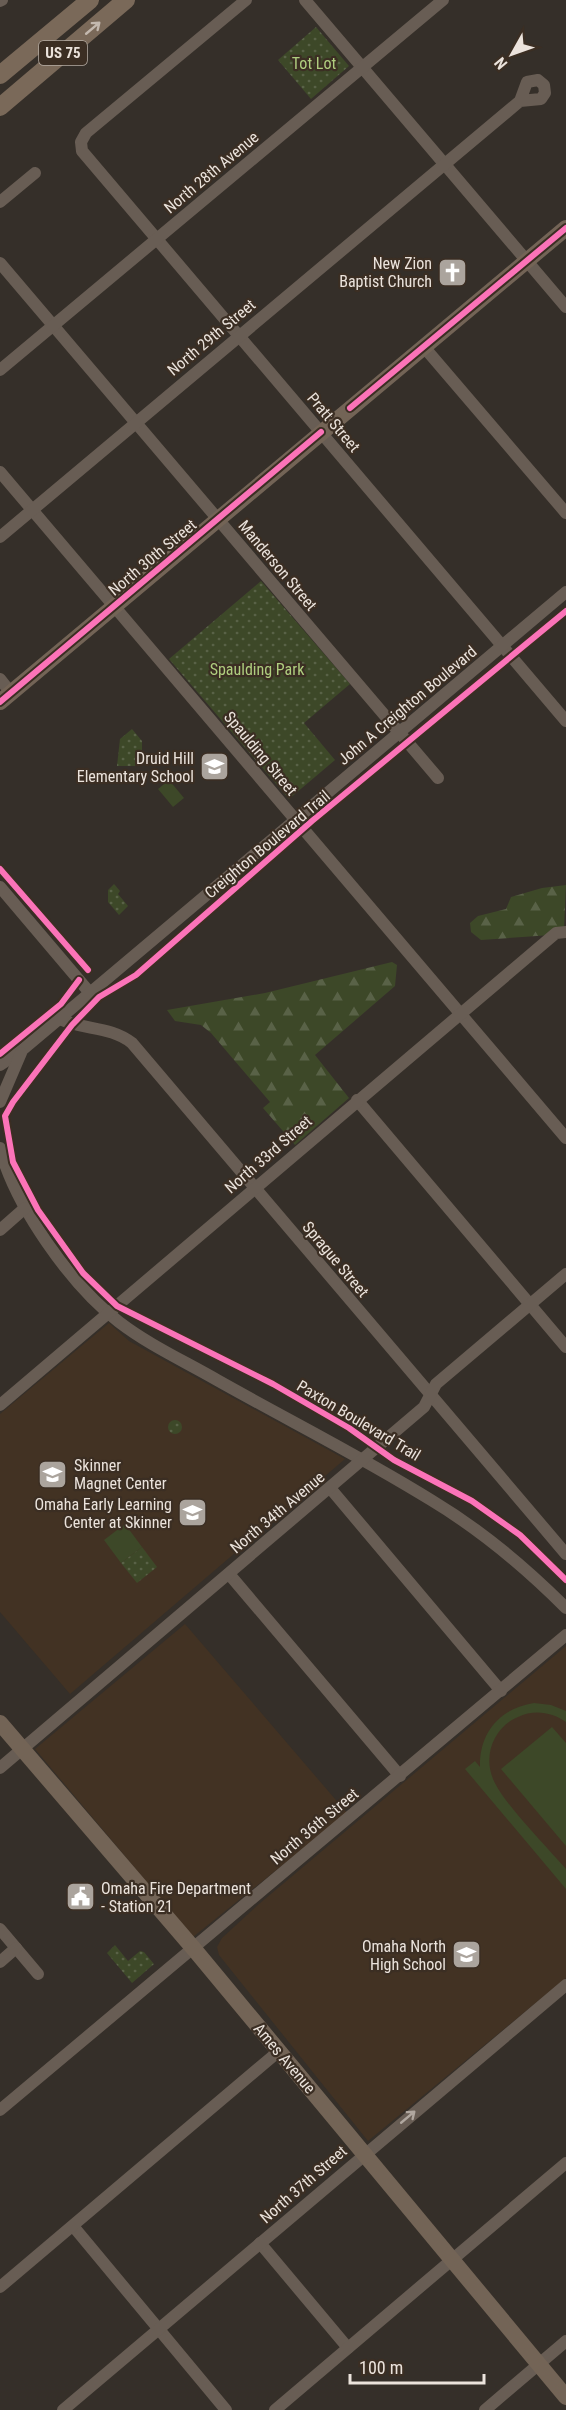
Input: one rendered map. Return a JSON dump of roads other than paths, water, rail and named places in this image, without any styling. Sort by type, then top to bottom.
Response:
[{"type":"highway","name":"US 75","points":[[0,75],[90,0]]},
{"type":"highway","name":"US 75","points":[[0,107],[126,0]]},
{"type":"main road","name":"North 30th Street","points":[[6,697],[566,228]]},
{"type":"main road","name":"Ames Avenue","points":[[0,1723],[194,1949],[566,2397]]},
{"type":"street","name":"Pratt Street","points":[[246,0],[86,133],[81,142],[86,156],[566,721]]},
{"type":"street","points":[[305,0],[566,307]]},
{"type":"street","name":"North 28th Avenue","points":[[0,370],[442,0]]},
{"type":"street","name":"North 29th Street","points":[[0,537],[520,101]]},
{"type":"street","points":[[0,202],[35,173]]},
{"type":"street","name":"Manderson Street","points":[[0,263],[438,778]]},
{"type":"street","points":[[424,347],[566,513]]},
{"type":"street","name":"Spaulding Street","points":[[0,472],[566,1138]]},
{"type":"street","name":"John A Creighton Boulevard","points":[[0,1065],[21,1052],[566,592]]},
{"type":"street","points":[[0,679],[6,697]]},
{"type":"street","points":[[0,887],[90,993]]},
{"type":"street","name":"North 33rd Street","points":[[0,1405],[357,1100],[563,932]]},
{"type":"street","name":"Sprague Street","points":[[60,1019],[76,1027],[119,1034],[132,1043],[566,1554]]},
{"type":"street","points":[[0,1102],[21,1052]]},
{"type":"street","points":[[357,1100],[566,1347]]},
{"type":"street","points":[[0,1148],[10,1178],[25,1208],[80,1283],[109,1313],[155,1345],[431,1499],[526,1569],[566,1608]]},
{"type":"street","points":[[0,1230],[25,1208]]},
{"type":"street","name":"North 34th Avenue","points":[[0,1768],[424,1407],[436,1384],[566,1274]]},
{"type":"street","points":[[330,1488],[501,1691]]},
{"type":"street","points":[[228,1574],[400,1776]]},
{"type":"street","name":"North 36th Street","points":[[0,2110],[566,1635]]},
{"type":"street","points":[[0,1929],[38,1974]]},
{"type":"street","points":[[0,1962],[16,1948]]},
{"type":"street","name":"North 37th Street","points":[[63,2410],[566,1984]]},
{"type":"street","points":[[0,2287],[279,2051]]},
{"type":"street","points":[[275,2410],[566,2163]]},
{"type":"street","points":[[73,2226],[226,2410]]},
{"type":"street","points":[[261,2243],[348,2348]]},
{"type":"street","points":[[485,2410],[566,2341]]},
{"type":"place","name":"New Zion Baptist Church","points":[[453,272]]},
{"type":"place","name":"Druid Hill Elementary School","points":[[215,767]]},
{"type":"place","name":"Skinner Magnet Center","points":[[53,1474]]},
{"type":"place","name":"Omaha Early Learning Center at Skinner","points":[[193,1513]]},
{"type":"place","name":"Omaha Fire Department - Station 21","points":[[80,1897]]},
{"type":"place","name":"Omaha North High School","points":[[467,1955]]},
{"type":"park label","name":"Tot Lot","points":[[314,63]]},
{"type":"park label","name":"Spaulding Park","points":[[257,669]]}]
